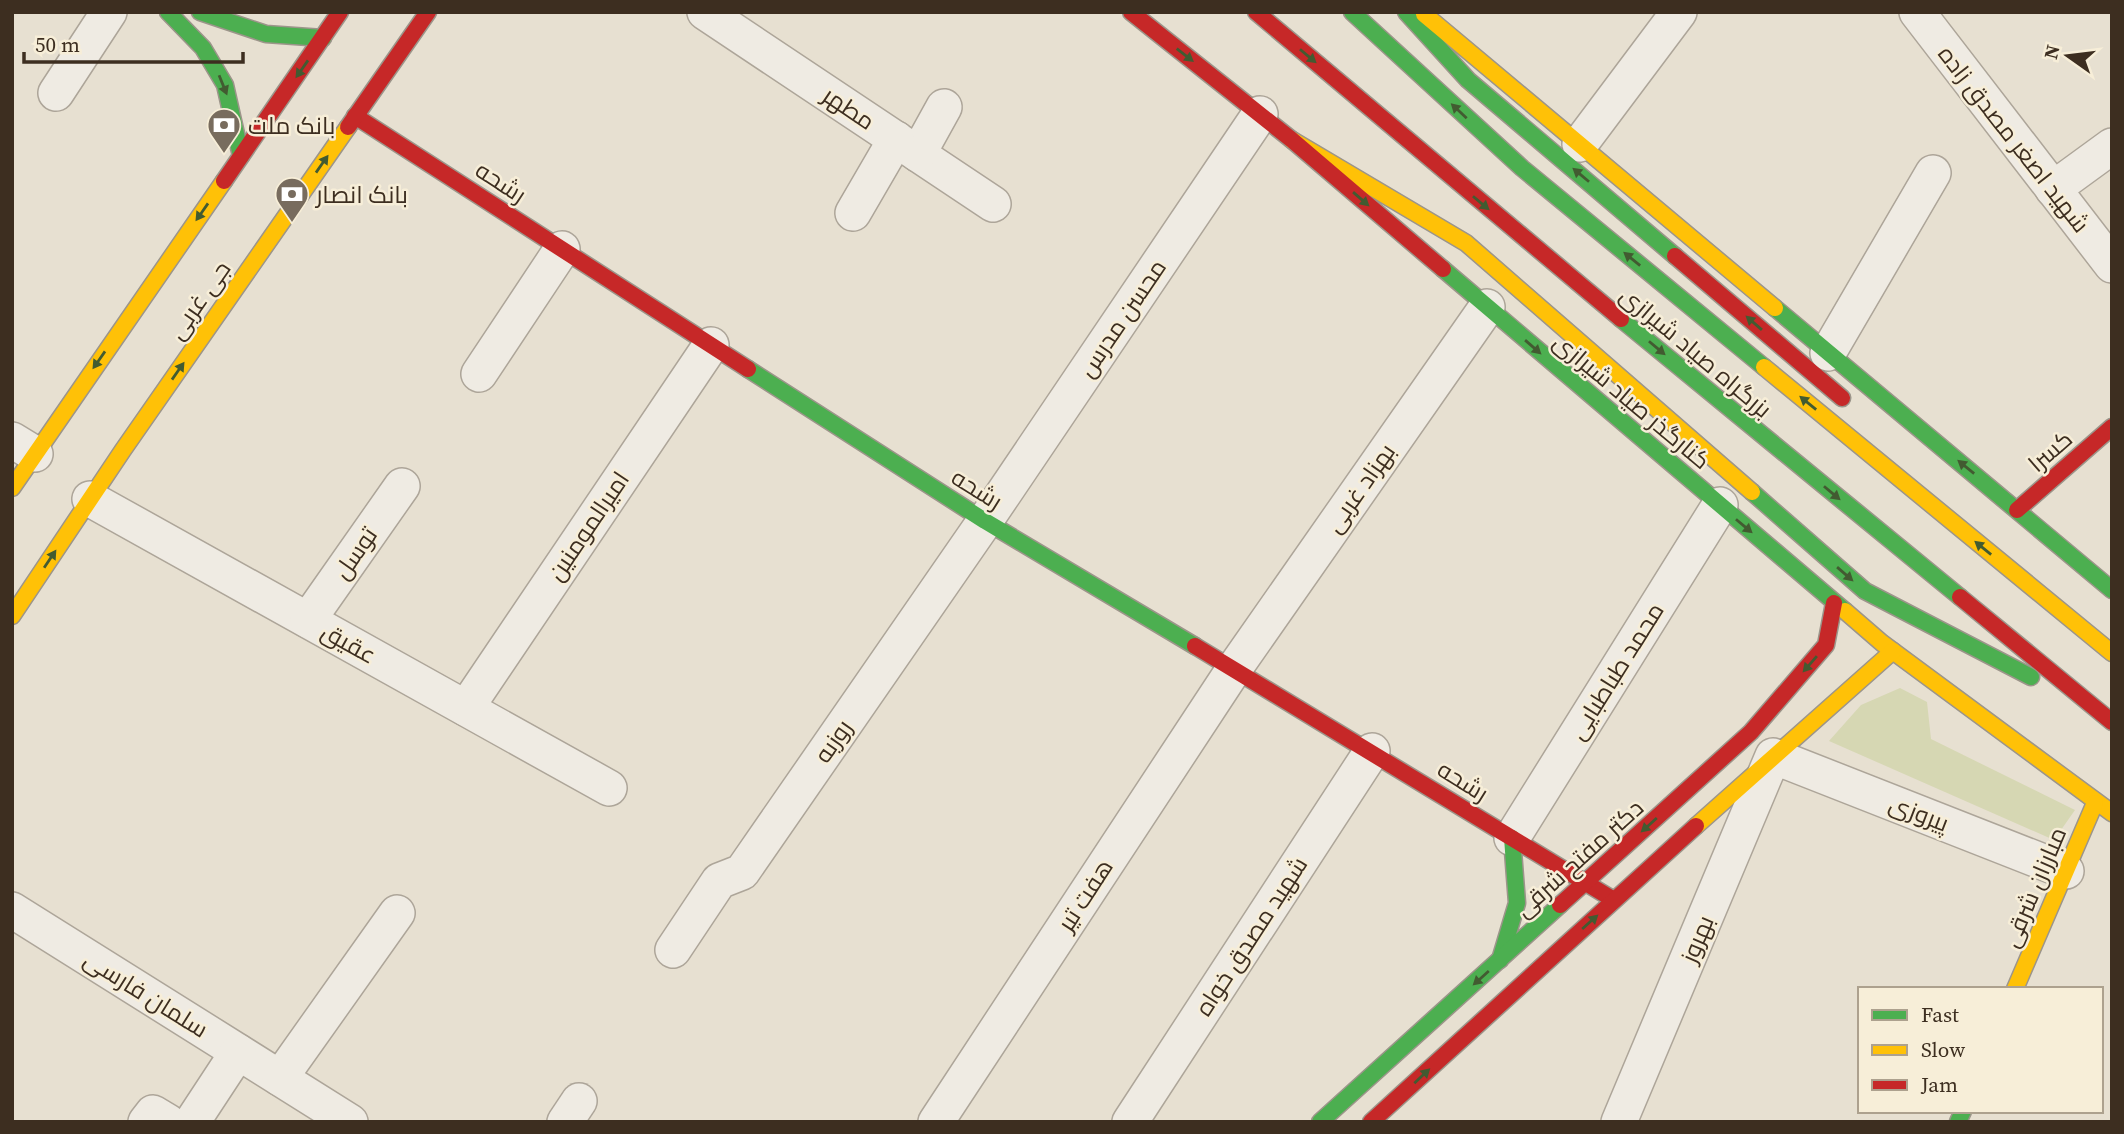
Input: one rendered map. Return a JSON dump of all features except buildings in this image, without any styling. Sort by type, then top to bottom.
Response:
[{"type":"main road","points":[[168,12],[203,48],[225,85],[241,156]]},
{"type":"main road","points":[[200,12],[265,34],[323,38]]},
{"type":"main road","name":"جی غربی","points":[[12,488],[23,447],[241,156],[340,12]]},
{"type":"main road","name":"جی غربی","points":[[12,616],[90,499],[428,12]]},
{"type":"main road","name":"کنارگذر صیاد شیرازی","points":[[1131,12],[1292,140],[1893,651],[2112,813]]},
{"type":"main road","name":"بزرگراه صیاد شیرازی","points":[[1256,12],[1501,220],[2105,718]]},
{"type":"main road","name":"بزرگراه صیاد شیرازی","points":[[1352,12],[1522,168],[2112,652]]},
{"type":"main road","points":[[1406,12],[1468,80],[1852,407]]},
{"type":"main road","points":[[1423,12],[2112,590]]},
{"type":"main road","name":"رشحه","points":[[355,116],[985,522],[1372,751],[1614,900]]},
{"type":"main road","points":[[1292,140],[1466,243],[1865,591],[2105,718]]},
{"type":"main road","name":"کسرا","points":[[2017,510],[2112,427]]},
{"type":"main road","points":[[1974,517],[2112,652]]},
{"type":"main road","name":"دکتر مفتح شرقی","points":[[1371,1122],[1614,900],[1762,744],[1826,645],[1835,603]]},
{"type":"main road","name":"دکتر مفتح شرقی","points":[[1320,1122],[1587,883],[1762,744],[1893,651]]},
{"type":"main road","name":"مبارزان شرقی","points":[[2016,987],[2095,803]]},
{"type":"main road","points":[[1500,960],[1517,903],[1512,838]]},
{"type":"street","points":[[56,93],[109,12]]},
{"type":"street","points":[[1580,144],[1679,12]]},
{"type":"street","name":"شهید اصغر مصدق زاده","points":[[1917,12],[2112,265]]},
{"type":"street","name":"مطهر","points":[[712,14],[993,204]]},
{"type":"street","points":[[853,213],[944,107]]},
{"type":"street","name":"محسن مدرس","points":[[985,522],[1260,114]]},
{"type":"street","points":[[2053,189],[2112,146]]},
{"type":"street","points":[[1828,354],[1933,173]]},
{"type":"street","points":[[479,374],[562,249]]},
{"type":"street","name":"بهزاد غربی","points":[[1234,669],[1487,307]]},
{"type":"street","name":"امیرالمومنین","points":[[466,708],[710,345]]},
{"type":"street","name":"توسل","points":[[309,620],[402,486]]},
{"type":"street","name":"عقیق","points":[[90,499],[608,788]]},
{"type":"street","name":"محمد طباطبایی","points":[[1512,838],[1720,505]]},
{"type":"street","name":"روزبه","points":[[673,950],[719,881],[742,872],[985,522]]},
{"type":"street","name":"هفت تیر","points":[[936,1122],[1234,669]]},
{"type":"street","name":"پیروزی","points":[[1762,744],[2066,871]]},
{"type":"street","name":"بهروز","points":[[1619,1122],[1762,744]]},
{"type":"street","name":"شهید مصدق خواه","points":[[1130,1122],[1372,751]]},
{"type":"street","name":"سلمان فارسی","points":[[12,911],[350,1122]]},
{"type":"street","points":[[280,1078],[397,913]]},
{"type":"street","points":[[192,1122],[237,1052]]},
{"type":"street","points":[[146,1122],[153,1112],[169,1122]]},
{"type":"green space","points":[[1900,688],[1927,702],[1931,739],[2075,810],[2054,840],[1829,741],[1861,705]]},
{"type":"traffic: fast","points":[[168,12],[203,48],[225,85],[241,156]]},
{"type":"traffic: fast","points":[[200,12],[266,34],[323,38]]},
{"type":"traffic: fast","points":[[1352,12],[1522,168],[1764,367]]},
{"type":"traffic: fast","points":[[1406,12],[1468,80],[1675,256]]},
{"type":"traffic: fast","points":[[1443,269],[1845,611]]},
{"type":"traffic: fast","points":[[1775,308],[2112,590]]},
{"type":"traffic: fast","points":[[1621,319],[1960,597]]},
{"type":"traffic: fast","points":[[748,369],[985,521],[1195,646]]},
{"type":"traffic: fast","points":[[1752,492],[1865,591],[2031,677]]},
{"type":"traffic: fast","points":[[1500,960],[1517,903],[1512,838]]},
{"type":"traffic: fast","points":[[1320,1122],[1560,905]]},
{"type":"traffic: fast","points":[[1958,1122],[1962,1113]]},
{"type":"traffic: slow","points":[[1424,14],[1775,308]]},
{"type":"traffic: slow","points":[[12,616],[123,450],[348,127]]},
{"type":"traffic: slow","points":[[1292,140],[1466,243],[1752,492]]},
{"type":"traffic: slow","points":[[12,488],[224,181]]},
{"type":"traffic: slow","points":[[1764,367],[2112,653]]},
{"type":"traffic: slow","points":[[1845,611],[1882,643],[2112,813]]},
{"type":"traffic: slow","points":[[1696,826],[1893,651]]},
{"type":"traffic: slow","points":[[2016,987],[2095,803]]},
{"type":"traffic: jam","points":[[224,181],[340,12]]},
{"type":"traffic: jam","points":[[348,127],[428,12]]},
{"type":"traffic: jam","points":[[1131,12],[1292,140],[1443,269]]},
{"type":"traffic: jam","points":[[1256,12],[1621,319]]},
{"type":"traffic: jam","points":[[355,116],[748,369]]},
{"type":"traffic: jam","points":[[1675,256],[1842,398]]},
{"type":"traffic: jam","points":[[2017,510],[2112,427]]},
{"type":"traffic: jam","points":[[1960,597],[2112,722]]},
{"type":"traffic: jam","points":[[1560,905],[1751,732],[1826,645],[1834,603]]},
{"type":"traffic: jam","points":[[1195,646],[1614,900]]},
{"type":"traffic: jam","points":[[1371,1122],[1696,826]]},
{"type":"place","name":"بانک ملت","points":[[224,155]]},
{"type":"place","name":"بانک انصار","points":[[292,224]]}]
